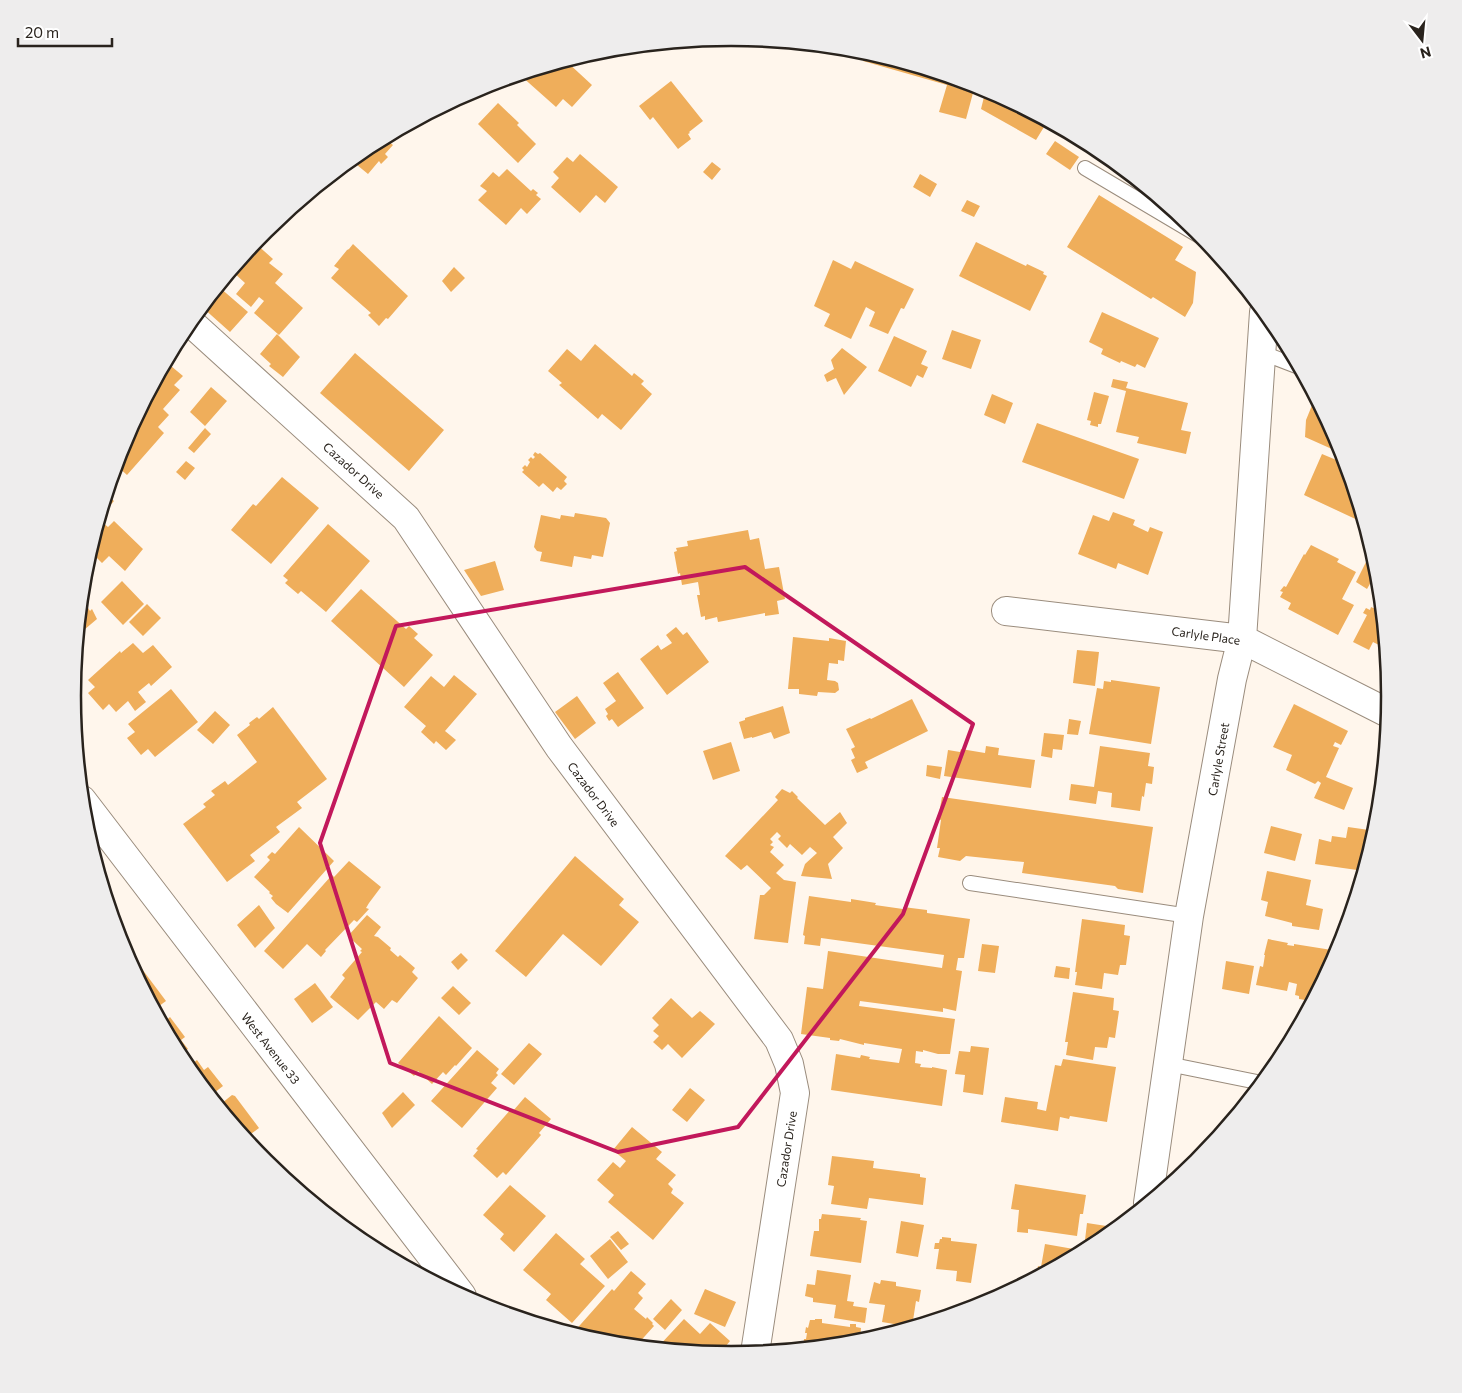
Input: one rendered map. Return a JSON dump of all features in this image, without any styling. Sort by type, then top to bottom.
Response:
[{"type":"street","name":"Carlyle Street","points":[[1149,1194],[1189,916],[1232,679],[1242,638],[1263,323]]},
{"type":"street","name":"Cazador Drive","points":[[196,327],[406,518],[559,747],[779,1040],[789,1064],[795,1093],[756,1346]]},
{"type":"street","name":"Carlyle Place","points":[[1006,611],[1242,638],[1381,709]]},
{"type":"street","name":"West Avenue 33","points":[[91,812],[453,1284]]},
{"type":"lane","points":[[1085,168],[1173,220]]},
{"type":"lane","points":[[1260,352],[1289,363]]},
{"type":"lane","points":[[970,882],[1189,916]]},
{"type":"lane","points":[[1168,1064],[1255,1082]]},
{"type":"highlighted area","points":[[745,567],[973,724],[903,914],[738,1127],[618,1152],[390,1063],[320,843],[396,626]]},
{"type":"building","points":[[863,61],[899,68],[973,93],[966,119],[939,112],[947,85]]},
{"type":"building","points":[[572,66],[592,85],[572,107],[563,99],[556,107],[526,80]]},
{"type":"building","points":[[671,81],[703,121],[689,132],[688,134],[691,139],[678,149],[653,117],[650,120],[639,106]]},
{"type":"building","points":[[984,98],[1044,127],[1036,140],[981,109]]},
{"type":"building","points":[[498,103],[519,123],[517,125],[536,144],[518,163],[478,124]]},
{"type":"building","points":[[1055,141],[1079,157],[1070,170],[1046,154]]},
{"type":"building","points":[[390,143],[393,145],[385,154],[388,157],[381,164],[379,161],[368,174],[357,165]]},
{"type":"building","points":[[580,154],[618,187],[605,203],[596,195],[580,213],[551,187],[559,178],[553,172],[567,157],[573,162]]},
{"type":"building","points":[[712,162],[721,169],[712,180],[703,172]]},
{"type":"building","points":[[507,169],[531,191],[533,189],[538,193],[536,195],[541,199],[527,214],[521,208],[506,225],[478,200],[487,191],[480,186],[493,172],[499,177]]},
{"type":"building","points":[[920,174],[937,184],[930,197],[913,187]]},
{"type":"building","points":[[1099,195],[1183,247],[1175,260],[1196,272],[1193,303],[1185,317],[1153,297],[1151,299],[1067,247]]},
{"type":"building","points":[[967,200],[980,206],[974,217],[961,211]]},
{"type":"building","points":[[976,242],[1026,266],[1027,264],[1044,272],[1043,274],[1047,276],[1030,311],[959,276]]},
{"type":"building","points":[[353,244],[408,296],[388,319],[386,318],[379,326],[368,315],[371,313],[331,278],[339,269],[334,266]]},
{"type":"building","points":[[261,248],[273,259],[269,263],[283,274],[275,283],[303,308],[279,335],[254,313],[264,301],[259,297],[251,307],[236,294],[245,283],[236,275]]},
{"type":"building","points":[[833,260],[851,269],[855,261],[914,289],[904,309],[901,308],[888,334],[869,326],[875,312],[866,307],[851,339],[824,326],[830,314],[814,306]]},
{"type":"building","points":[[454,267],[465,278],[451,292],[442,281]]},
{"type":"building","points":[[223,291],[248,312],[230,332],[207,312]]},
{"type":"building","points":[[1102,312],[1159,338],[1145,368],[1137,364],[1135,367],[1121,361],[1120,363],[1101,354],[1103,349],[1089,342]]},
{"type":"building","points":[[952,330],[981,340],[971,369],[942,359]]},
{"type":"building","points":[[277,334],[300,357],[283,377],[269,366],[271,364],[260,354]]},
{"type":"building","points":[[894,336],[927,351],[921,364],[928,367],[923,378],[917,375],[911,387],[878,371]]},
{"type":"building","points":[[595,344],[632,376],[634,373],[644,381],[641,384],[652,394],[621,430],[602,414],[598,419],[559,385],[562,383],[548,371],[567,349],[581,361]]},
{"type":"building","points":[[842,348],[867,367],[844,395],[836,378],[827,382],[824,375],[834,369],[831,360]]},
{"type":"building","points":[[355,353],[444,430],[409,471],[320,393]]},
{"type":"building","points":[[171,366],[183,376],[174,385],[180,390],[163,409],[169,415],[158,427],[164,433],[127,475],[122,470],[135,438]]},
{"type":"building","points":[[1113,379],[1128,382],[1126,388],[1188,403],[1181,430],[1191,432],[1186,454],[1137,443],[1139,437],[1116,432],[1126,391],[1111,387]]},
{"type":"building","points":[[211,387],[227,401],[205,426],[190,412]]},
{"type":"building","points":[[1094,392],[1109,396],[1101,424],[1098,424],[1098,427],[1090,425],[1091,421],[1087,420]]},
{"type":"building","points":[[992,394],[1013,403],[1005,424],[984,415]]},
{"type":"building","points":[[1312,405],[1333,449],[1305,437],[1306,420]]},
{"type":"building","points":[[1037,423],[1139,459],[1124,499],[1022,462]]},
{"type":"building","points":[[205,428],[211,434],[194,453],[188,448]]},
{"type":"building","points":[[535,452],[540,453],[567,477],[564,481],[567,484],[561,490],[557,487],[553,492],[543,483],[539,487],[522,472],[524,470],[522,468],[525,465],[527,467],[530,462],[528,460],[531,457],[533,459],[535,457],[533,455]]},
{"type":"building","points":[[1322,454],[1337,460],[1357,520],[1304,495]]},
{"type":"building","points":[[186,461],[195,468],[185,480],[176,472]]},
{"type":"building","points":[[282,477],[319,508],[271,564],[231,530],[253,504],[256,506]]},
{"type":"building","points":[[1113,512],[1135,520],[1133,525],[1148,532],[1150,527],[1163,532],[1148,575],[1118,563],[1116,569],[1078,554],[1093,515],[1109,521]]},
{"type":"building","points":[[575,513],[606,518],[610,523],[603,557],[592,555],[591,559],[574,556],[572,567],[540,561],[542,552],[537,551],[534,547],[541,515],[560,519],[561,515],[574,517]]},
{"type":"building","points":[[114,521],[143,549],[125,571],[109,556],[102,563],[96,557],[104,524],[108,527]]},
{"type":"building","points":[[328,524],[370,561],[326,612],[301,591],[298,594],[285,583],[288,580],[283,576]]},
{"type":"building","points":[[748,530],[750,540],[759,538],[765,569],[779,567],[785,599],[777,601],[779,614],[765,616],[765,613],[718,622],[717,617],[705,620],[705,616],[701,617],[697,595],[700,595],[698,582],[682,585],[674,552],[677,551],[676,548],[688,546],[687,541]]},
{"type":"building","points":[[1311,545],[1339,559],[1337,562],[1356,572],[1342,599],[1354,605],[1338,635],[1288,609],[1291,603],[1280,597],[1283,592],[1280,591],[1284,586],[1286,587]]},
{"type":"building","points":[[495,561],[504,590],[481,596],[464,570]]},
{"type":"building","points":[[1367,561],[1371,582],[1367,589],[1356,582]]},
{"type":"building","points":[[122,581],[144,604],[123,625],[101,602]]},
{"type":"building","points":[[361,589],[406,629],[409,626],[418,634],[414,638],[433,655],[404,687],[331,621]]},
{"type":"building","points":[[147,604],[161,618],[143,636],[129,622]]},
{"type":"building","points":[[1371,607],[1376,609],[1379,645],[1373,642],[1369,650],[1353,642],[1367,615],[1363,613],[1366,608],[1370,610]]},
{"type":"building","points":[[88,608],[90,611],[92,609],[97,619],[84,630]]},
{"type":"building","points":[[676,627],[683,635],[687,632],[709,662],[667,695],[640,659],[658,645],[661,650],[672,643],[666,635]]},
{"type":"building","points":[[793,637],[829,641],[829,638],[846,641],[844,661],[838,660],[838,664],[829,663],[827,680],[838,683],[839,690],[835,693],[818,692],[817,696],[799,694],[799,689],[788,689]]},
{"type":"building","points":[[133,643],[143,653],[153,645],[172,667],[151,686],[149,683],[138,692],[146,702],[135,711],[128,701],[116,712],[109,704],[103,710],[88,693],[95,687],[88,680],[120,651],[121,653]]},
{"type":"building","points":[[1077,650],[1099,652],[1095,686],[1073,683]]},
{"type":"building","points":[[618,672],[644,708],[618,727],[612,719],[609,721],[606,716],[608,714],[605,709],[616,701],[603,683]]},
{"type":"building","points":[[454,675],[477,694],[445,731],[456,740],[446,750],[436,741],[434,744],[421,732],[426,726],[404,707],[431,676],[444,687]]},
{"type":"building","points":[[1111,680],[1160,687],[1151,744],[1089,734],[1097,688],[1103,689],[1104,681],[1111,682]]},
{"type":"building","points":[[171,689],[198,722],[155,757],[148,749],[141,755],[127,738],[135,732],[128,724]]},
{"type":"building","points":[[577,696],[596,723],[575,739],[555,712]]},
{"type":"building","points":[[912,699],[928,731],[865,762],[868,768],[857,773],[851,760],[855,758],[851,749],[855,747],[846,729]]},
{"type":"building","points":[[1294,704],[1348,731],[1341,745],[1335,742],[1333,746],[1339,748],[1326,777],[1353,788],[1344,810],[1314,798],[1321,783],[1318,781],[1315,784],[1286,770],[1292,755],[1273,747]]},
{"type":"building","points":[[783,706],[790,733],[774,739],[771,732],[744,739],[739,722],[745,720],[745,718]]},
{"type":"building","points":[[273,707],[327,779],[297,802],[302,808],[276,827],[280,832],[250,855],[255,861],[227,882],[183,824],[206,807],[203,804],[215,795],[211,791],[225,781],[228,785],[257,762],[237,735],[250,725],[249,723],[257,717],[259,719]]},
{"type":"building","points":[[215,711],[230,725],[213,744],[197,730]]},
{"type":"building","points":[[1069,719],[1081,721],[1078,735],[1067,734]]},
{"type":"building","points":[[1044,733],[1064,735],[1062,750],[1053,749],[1052,758],[1041,756]]},
{"type":"building","points":[[731,742],[740,771],[713,780],[703,751]]},
{"type":"building","points":[[986,746],[999,748],[998,755],[1035,760],[1031,788],[944,776],[948,750],[960,752],[961,749],[985,753]]},
{"type":"building","points":[[1100,746],[1150,753],[1148,766],[1154,767],[1152,784],[1146,783],[1140,811],[1111,807],[1112,793],[1098,791],[1096,804],[1069,800],[1071,784],[1094,787]]},
{"type":"building","points":[[927,765],[942,767],[940,779],[926,776]]},
{"type":"building","points":[[782,789],[790,793],[792,791],[825,825],[840,812],[847,823],[833,837],[843,848],[828,864],[832,879],[801,876],[805,864],[817,853],[810,847],[802,855],[790,844],[787,848],[778,839],[781,836],[777,832],[770,839],[773,842],[770,845],[774,847],[770,852],[784,865],[776,873],[784,880],[796,882],[788,943],[754,939],[760,895],[764,895],[771,888],[747,865],[741,870],[725,856],[778,800],[775,797]]},
{"type":"building","points":[[942,797],[1153,827],[1143,893],[1118,889],[1115,886],[1022,873],[1024,862],[966,856],[960,861],[938,857],[940,848],[937,848],[941,820],[938,819]]},
{"type":"building","points":[[1271,826],[1302,834],[1295,861],[1264,853]]},
{"type":"building","points":[[299,827],[334,861],[288,913],[276,904],[271,898],[273,896],[270,892],[254,877],[270,860],[267,857],[272,852],[275,854]]},
{"type":"building","points":[[1348,827],[1367,830],[1358,870],[1315,864],[1319,839],[1331,842],[1332,836],[1346,838]]},
{"type":"building","points":[[575,856],[624,899],[619,905],[639,922],[601,966],[563,934],[526,977],[495,951]]},
{"type":"building","points":[[349,861],[381,887],[366,908],[369,909],[357,922],[354,920],[325,950],[321,957],[307,944],[283,969],[264,951],[332,875],[334,877]]},
{"type":"building","points":[[1267,871],[1311,880],[1306,905],[1323,909],[1319,930],[1292,926],[1292,923],[1265,916],[1268,902],[1261,900]]},
{"type":"building","points":[[809,896],[851,902],[851,899],[876,903],[875,905],[927,910],[927,913],[970,919],[964,958],[958,958],[956,970],[962,971],[956,1011],[943,1008],[943,1012],[860,1001],[859,1006],[955,1019],[950,1054],[938,1054],[923,1050],[923,1052],[916,1051],[915,1063],[921,1064],[920,1067],[947,1070],[942,1106],[831,1090],[836,1054],[860,1058],[861,1055],[870,1057],[869,1059],[899,1063],[902,1049],[864,1043],[864,1045],[840,1039],[839,1041],[830,1040],[830,1038],[801,1034],[807,987],[823,989],[828,951],[942,968],[944,955],[821,938],[820,946],[804,944],[805,936],[803,935]]},
{"type":"building","points":[[259,905],[275,928],[255,948],[237,925]]},
{"type":"building","points":[[367,915],[381,927],[374,936],[391,948],[390,950],[398,957],[400,955],[415,968],[412,972],[418,978],[397,1003],[392,1000],[384,1009],[376,1002],[358,1020],[330,997],[345,978],[342,975],[362,952],[360,951],[362,949],[348,936]]},
{"type":"building","points":[[1082,919],[1125,925],[1124,935],[1130,936],[1126,965],[1120,965],[1118,975],[1104,973],[1102,989],[1075,985]]},
{"type":"building","points":[[1268,939],[1288,943],[1287,945],[1294,946],[1294,944],[1330,950],[1306,1000],[1299,999],[1299,996],[1295,995],[1297,984],[1289,982],[1287,991],[1256,985],[1260,966],[1263,967]]},
{"type":"building","points":[[982,944],[999,946],[995,973],[978,971]]},
{"type":"building","points":[[461,953],[468,960],[458,970],[451,962]]},
{"type":"building","points":[[1226,961],[1254,966],[1249,994],[1222,989]]},
{"type":"building","points":[[140,966],[166,1001],[159,1006]]},
{"type":"building","points":[[1056,966],[1070,968],[1069,979],[1054,977]]},
{"type":"building","points":[[315,983],[333,1007],[312,1023],[294,999]]},
{"type":"building","points":[[453,986],[471,1003],[459,1015],[441,998]]},
{"type":"building","points":[[1073,992],[1114,998],[1113,1010],[1119,1011],[1115,1038],[1109,1037],[1107,1048],[1095,1047],[1093,1060],[1066,1055],[1068,1042],[1065,1042]]},
{"type":"building","points":[[671,998],[692,1018],[700,1011],[715,1024],[682,1058],[668,1044],[662,1050],[653,1042],[659,1036],[653,1031],[659,1025],[652,1018]]},
{"type":"building","points":[[439,1016],[472,1048],[446,1075],[443,1072],[432,1084],[418,1071],[414,1076],[398,1063]]},
{"type":"building","points":[[170,1017],[185,1037],[181,1040],[188,1049],[186,1051],[168,1022],[167,1020]]},
{"type":"building","points":[[529,1043],[542,1054],[514,1085],[501,1074]]},
{"type":"building","points":[[971,1046],[989,1048],[983,1095],[963,1092],[965,1075],[955,1074],[959,1051],[970,1052]]},
{"type":"building","points":[[477,1050],[499,1069],[496,1073],[498,1075],[491,1083],[497,1088],[462,1128],[431,1101]]},
{"type":"building","points":[[1063,1059],[1116,1067],[1107,1122],[1070,1116],[1069,1119],[1060,1117],[1058,1131],[1001,1122],[1005,1097],[1038,1102],[1037,1109],[1046,1111],[1055,1065],[1061,1066]]},
{"type":"building","points":[[197,1060],[204,1070],[208,1067],[223,1086],[215,1092],[194,1063]]},
{"type":"building","points":[[690,1088],[705,1100],[687,1122],[672,1110]]},
{"type":"building","points":[[403,1092],[415,1105],[392,1128],[382,1113]]},
{"type":"building","points":[[232,1095],[235,1096],[259,1128],[251,1134],[223,1102]]},
{"type":"building","points":[[525,1097],[551,1119],[539,1133],[541,1135],[506,1175],[503,1172],[497,1178],[473,1156],[478,1150],[476,1149],[511,1109],[513,1111]]},
{"type":"building","points":[[632,1127],[662,1152],[656,1159],[676,1175],[668,1184],[673,1189],[671,1193],[684,1203],[653,1240],[608,1202],[614,1195],[597,1180],[613,1162],[620,1168],[626,1161],[613,1150]]},
{"type":"building","points":[[832,1156],[874,1161],[873,1168],[920,1174],[920,1177],[926,1178],[923,1205],[869,1198],[867,1209],[831,1204],[834,1186],[828,1185]]},
{"type":"building","points":[[1015,1184],[1086,1195],[1083,1214],[1080,1214],[1077,1236],[1028,1229],[1028,1233],[1017,1232],[1019,1210],[1011,1209]]},
{"type":"building","points":[[510,1185],[546,1216],[514,1252],[500,1239],[504,1234],[483,1215]]},
{"type":"building","points":[[822,1214],[861,1218],[860,1220],[867,1221],[861,1263],[810,1256],[814,1231],[819,1231],[819,1219],[821,1219]]},
{"type":"building","points":[[901,1221],[924,1225],[918,1257],[896,1253]]},
{"type":"building","points":[[1087,1223],[1107,1226],[1087,1240],[1085,1240]]},
{"type":"building","points":[[618,1231],[629,1244],[621,1250],[610,1237]]},
{"type":"building","points":[[556,1233],[585,1259],[580,1264],[605,1286],[572,1323],[546,1300],[551,1294],[523,1270]]},
{"type":"building","points":[[942,1237],[951,1238],[951,1241],[977,1244],[971,1283],[956,1281],[957,1271],[936,1269],[939,1249],[934,1249],[935,1243],[939,1243]]},
{"type":"building","points":[[610,1239],[628,1262],[608,1279],[590,1256]]},
{"type":"building","points":[[1045,1244],[1073,1249],[1037,1270],[1038,1266],[1041,1267]]},
{"type":"building","points":[[817,1270],[851,1275],[847,1301],[854,1302],[853,1306],[867,1308],[865,1323],[834,1318],[836,1305],[813,1302],[813,1298],[805,1296],[807,1284],[815,1285]]},
{"type":"building","points":[[631,1271],[646,1284],[638,1293],[643,1298],[634,1309],[646,1319],[647,1317],[654,1326],[641,1340],[577,1328],[612,1289],[614,1291]]},
{"type":"building","points":[[881,1280],[896,1282],[896,1286],[921,1290],[919,1302],[916,1301],[913,1321],[899,1325],[882,1322],[885,1305],[869,1303],[874,1282],[880,1284]]},
{"type":"building","points":[[705,1289],[736,1302],[725,1327],[694,1314]]},
{"type":"building","points":[[671,1299],[682,1310],[665,1330],[653,1319]]},
{"type":"building","points":[[684,1319],[700,1334],[710,1323],[730,1341],[725,1347],[662,1343]]},
{"type":"building","points":[[822,1319],[822,1323],[850,1327],[850,1324],[856,1324],[856,1327],[861,1328],[861,1333],[804,1342],[807,1333],[805,1333],[806,1327],[808,1328],[810,1320]]}]
